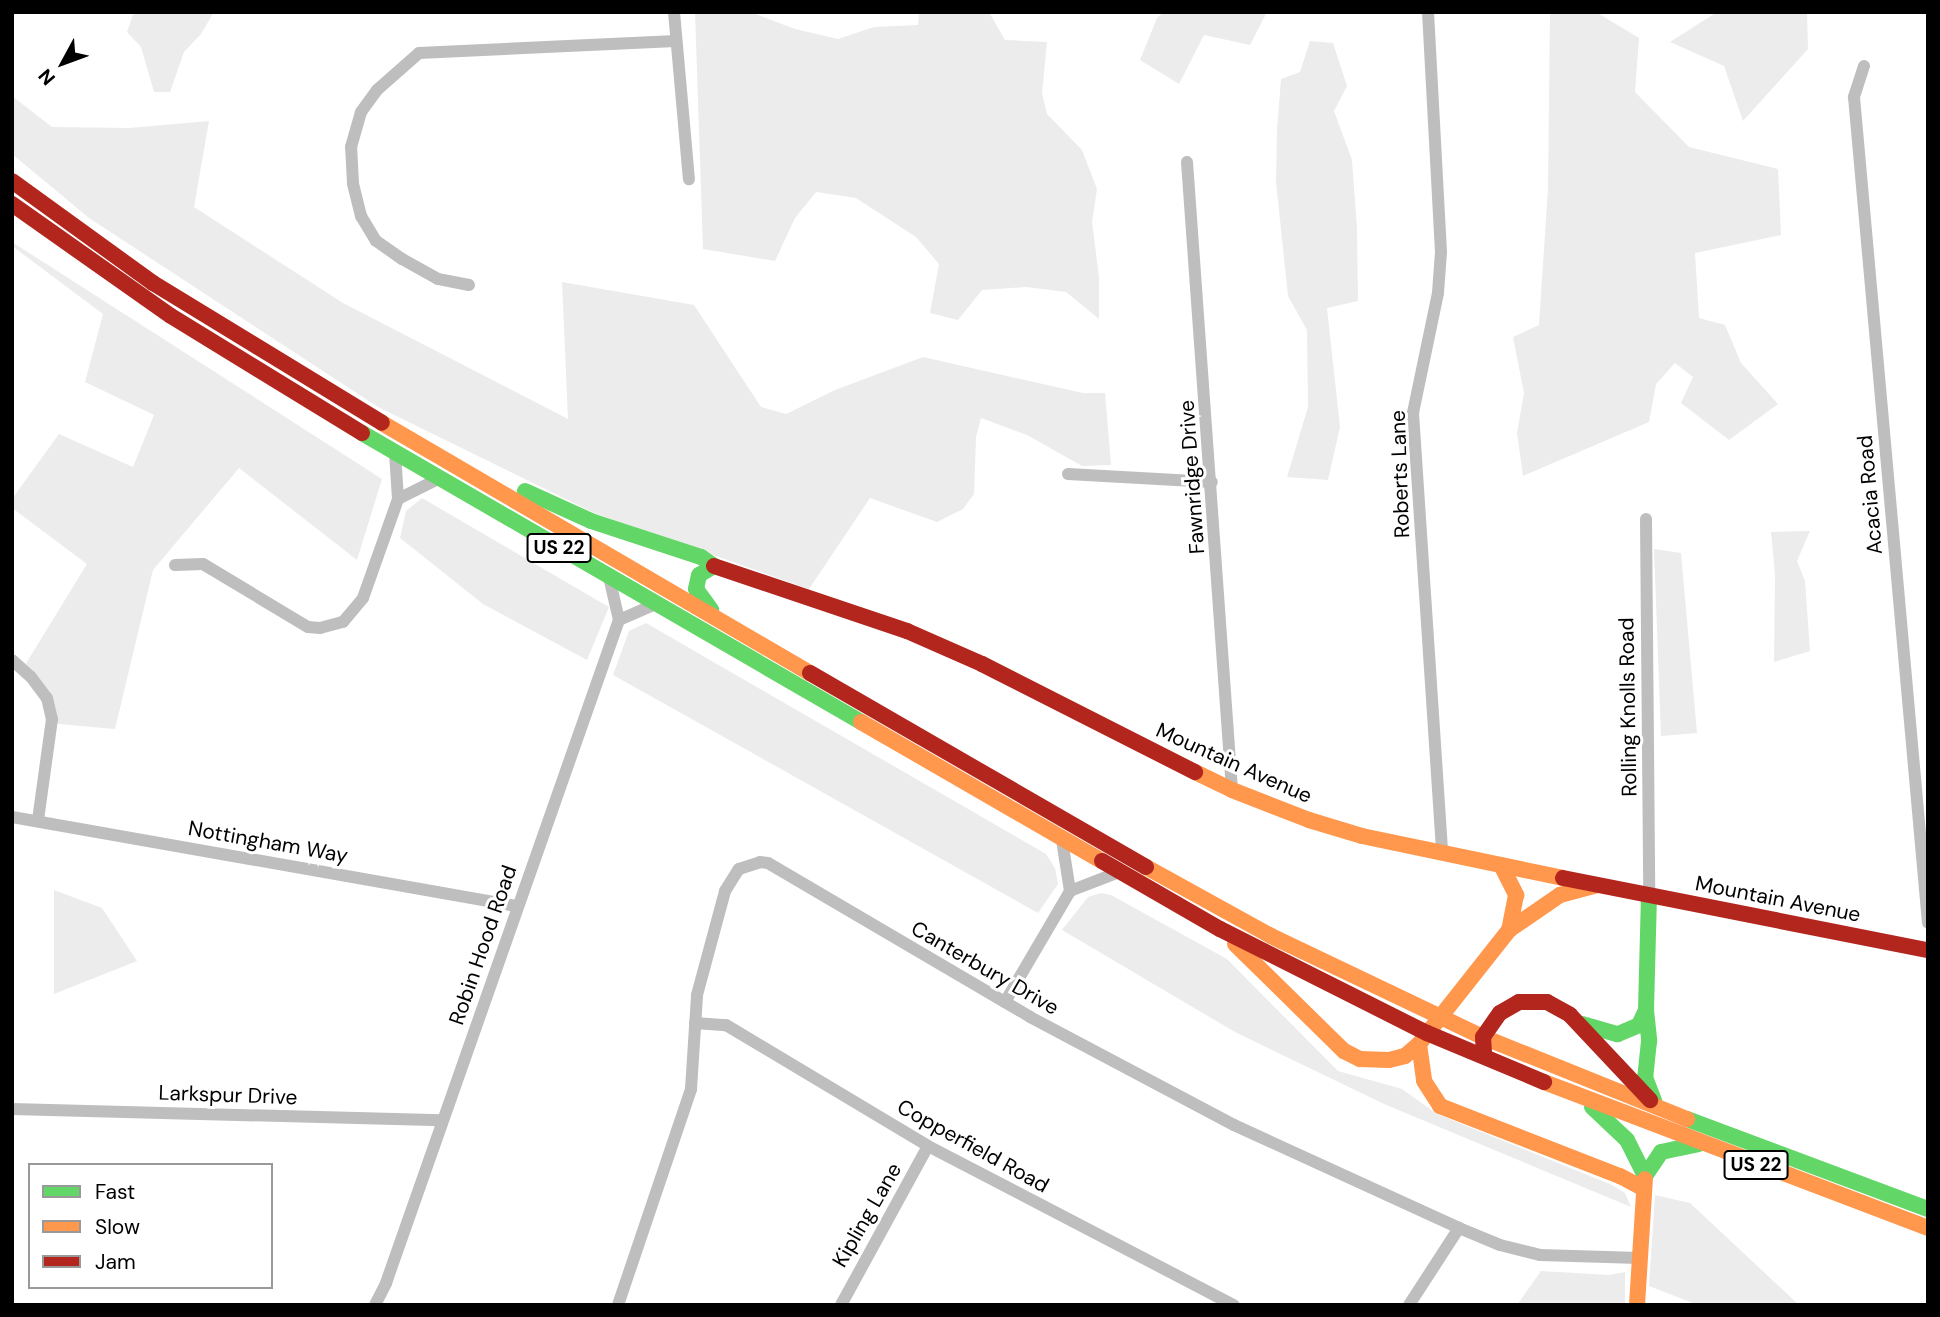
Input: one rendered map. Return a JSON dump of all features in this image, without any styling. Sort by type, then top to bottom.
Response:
[{"type":"main road","name":"US 22","points":[[12,181],[153,283],[424,449],[1271,936],[1483,1037],[1657,1108],[1928,1209]]},
{"type":"main road","name":"US 22","points":[[12,204],[171,316],[438,479],[1062,840],[1423,1039],[1493,1062],[1585,1101],[1928,1228]]},
{"type":"main road","name":"Mountain Avenue","points":[[424,449],[591,521],[701,557],[714,566],[803,594],[932,642],[1232,790],[1309,820],[1501,865],[1928,950]]},
{"type":"main road","points":[[714,566],[699,575],[695,590],[701,600],[724,621]]},
{"type":"main road","points":[[1501,865],[1516,895],[1509,930]]},
{"type":"main road","points":[[1220,929],[1344,1051],[1360,1059],[1381,1061],[1405,1055],[1423,1039],[1509,930],[1560,895],[1597,885]]},
{"type":"main road","points":[[1649,895],[1646,1010],[1649,1041],[1646,1077],[1657,1108]]},
{"type":"main road","points":[[1493,1062],[1483,1049],[1483,1037],[1493,1020],[1519,1002],[1547,1002],[1576,1021],[1609,1034],[1618,1034],[1639,1025],[1646,1010]]},
{"type":"main road","points":[[1576,1021],[1657,1108]]},
{"type":"main road","points":[[1423,1039],[1424,1081],[1440,1106],[1620,1176],[1644,1182]]},
{"type":"main road","points":[[1585,1101],[1626,1140],[1644,1182]]},
{"type":"main road","points":[[1637,1305],[1644,1182],[1661,1152],[1699,1143]]},
{"type":"street","points":[[674,12],[689,179]]},
{"type":"street","name":"Roberts Lane","points":[[1428,12],[1441,251],[1438,293],[1413,413],[1442,852]]},
{"type":"street","points":[[470,285],[438,279],[402,259],[376,241],[361,216],[354,183],[351,147],[361,112],[377,90],[419,53],[676,41]]},
{"type":"street","name":"Acacia Road","points":[[1864,66],[1854,97],[1928,923]]},
{"type":"street","name":"Fawnridge Drive","points":[[1187,162],[1232,790]]},
{"type":"street","points":[[175,565],[202,564],[308,627],[331,626],[348,618],[363,598],[398,499],[395,453]]},
{"type":"street","points":[[1068,474],[1212,482]]},
{"type":"street","points":[[398,499],[438,479]]},
{"type":"street","name":"Rolling Knolls Road","points":[[1646,519],[1649,895]]},
{"type":"street","points":[[609,577],[619,620],[656,604]]},
{"type":"street","name":"Robin Hood Road","points":[[375,1305],[386,1283],[516,906],[619,620]]},
{"type":"street","points":[[12,660],[31,677],[47,698],[52,719],[38,820]]},
{"type":"street","name":"Nottingham Way","points":[[12,817],[516,906]]},
{"type":"street","points":[[1062,840],[1070,891]]},
{"type":"street","name":"Canterbury Drive","points":[[618,1305],[691,1089],[695,1023],[703,964],[724,891],[739,869],[760,862],[768,863],[1005,1002],[1234,1125],[1459,1228],[1500,1245],[1540,1255],[1639,1258]]},
{"type":"street","points":[[1005,1002],[1070,891],[1119,872]]},
{"type":"street","name":"Copperfield Road","points":[[695,1023],[726,1025],[928,1146],[1204,1292],[1234,1305]]},
{"type":"street","name":"Larkspur Drive","points":[[12,1109],[442,1120]]},
{"type":"street","name":"Kipling Lane","points":[[841,1305],[928,1146]]},
{"type":"street","points":[[1409,1305],[1459,1228]]},
{"type":"street","points":[[1201,1305],[1204,1292]]},
{"type":"shaded area","points":[[134,12],[214,12],[201,34],[184,52],[170,92],[154,92],[141,47],[127,32]]},
{"type":"shaded area","points":[[695,12],[750,12],[795,29],[838,39],[874,27],[918,25],[919,12],[989,12],[1005,40],[1047,42],[1042,93],[1047,114],[1082,150],[1097,189],[1092,222],[1099,277],[1099,319],[1066,292],[1026,287],[982,290],[958,320],[930,313],[939,264],[916,237],[856,198],[816,192],[795,218],[775,261],[703,249]]},
{"type":"shaded area","points":[[1164,12],[1267,12],[1250,45],[1204,35],[1179,84],[1140,60],[1157,18]]},
{"type":"shaded area","points":[[1550,12],[1596,12],[1639,38],[1635,92],[1689,147],[1778,169],[1781,235],[1695,253],[1699,318],[1725,325],[1741,363],[1778,404],[1729,440],[1681,403],[1693,377],[1675,363],[1656,384],[1649,422],[1523,476],[1517,433],[1524,393],[1513,337],[1539,325],[1548,188]]},
{"type":"shaded area","points":[[1717,12],[1807,12],[1808,49],[1743,121],[1724,66],[1670,42]]},
{"type":"shaded area","points":[[1310,41],[1333,43],[1347,86],[1334,111],[1352,160],[1357,229],[1358,301],[1327,308],[1340,427],[1328,480],[1287,477],[1308,407],[1307,330],[1288,296],[1276,182],[1277,130],[1281,79],[1300,72]]},
{"type":"shaded area","points":[[12,96],[52,127],[129,128],[209,121],[194,207],[343,303],[568,419],[562,282],[694,305],[761,407],[786,414],[835,390],[923,357],[1083,393],[1105,393],[1111,465],[1082,466],[1027,435],[981,418],[976,437],[974,494],[963,509],[937,522],[870,498],[809,589],[594,513],[378,407],[89,218],[12,154]]},
{"type":"shaded area","points":[[12,242],[382,479],[357,560],[239,468],[153,570],[115,729],[48,723],[44,693],[25,665],[87,564],[12,508],[12,499],[59,434],[133,467],[154,415],[85,382],[103,314],[12,246]]},
{"type":"shaded area","points":[[422,498],[609,607],[587,660],[483,604],[400,538],[406,511]]},
{"type":"shaded area","points":[[1810,531],[1797,561],[1805,581],[1810,651],[1774,662],[1775,575],[1771,532]]},
{"type":"shaded area","points":[[1654,549],[1681,553],[1697,733],[1661,736]]},
{"type":"shaded area","points":[[646,623],[1046,854],[1055,868],[1058,884],[1038,913],[613,675],[629,631]]},
{"type":"shaded area","points":[[54,890],[102,908],[137,961],[54,994]]},
{"type":"shaded area","points":[[1101,893],[1111,895],[1227,959],[1338,1071],[1402,1089],[1437,1114],[1612,1185],[1625,1193],[1631,1207],[1384,1104],[1235,1032],[1062,930],[1088,897]]},
{"type":"shaded area","points":[[1655,1195],[1690,1203],[1799,1305],[1698,1305],[1649,1286]]},
{"type":"shaded area","points":[[1541,1271],[1609,1275],[1625,1272],[1625,1305],[1517,1305]]},
{"type":"traffic: fast","points":[[362,433],[861,722]]},
{"type":"traffic: fast","points":[[525,491],[591,521],[701,557],[714,566],[699,575],[696,589],[711,610]]},
{"type":"traffic: fast","points":[[1649,895],[1646,1010],[1649,1041],[1645,1077],[1654,1101]]},
{"type":"traffic: fast","points":[[1582,1024],[1618,1034],[1639,1025],[1646,1010]]},
{"type":"traffic: fast","points":[[1592,1107],[1627,1140],[1645,1176]]},
{"type":"traffic: fast","points":[[1687,1119],[1928,1209]]},
{"type":"traffic: fast","points":[[1645,1176],[1661,1152],[1698,1144]]},
{"type":"traffic: slow","points":[[382,423],[810,673]]},
{"type":"traffic: slow","points":[[861,722],[1102,861]]},
{"type":"traffic: slow","points":[[1195,772],[1232,790],[1309,820],[1362,836],[1563,878]]},
{"type":"traffic: slow","points":[[1501,865],[1516,895],[1509,930]]},
{"type":"traffic: slow","points":[[1146,867],[1271,936],[1483,1037],[1687,1119]]},
{"type":"traffic: slow","points":[[1235,944],[1344,1051],[1360,1059],[1389,1060],[1405,1056],[1419,1044],[1509,930],[1560,895],[1597,885]]},
{"type":"traffic: slow","points":[[1419,1044],[1424,1081],[1440,1106],[1620,1176],[1644,1189]]},
{"type":"traffic: slow","points":[[1544,1082],[1928,1228]]},
{"type":"traffic: slow","points":[[1637,1305],[1645,1179]]},
{"type":"traffic: jam","points":[[12,181],[153,283],[382,423]]},
{"type":"traffic: jam","points":[[12,204],[171,316],[362,433]]},
{"type":"traffic: jam","points":[[714,566],[907,631],[982,664],[1195,772]]},
{"type":"traffic: jam","points":[[810,673],[1146,867]]},
{"type":"traffic: jam","points":[[1102,861],[1220,929],[1427,1033],[1544,1082]]},
{"type":"traffic: jam","points":[[1563,878],[1928,950]]},
{"type":"traffic: jam","points":[[1484,1052],[1483,1037],[1500,1013],[1519,1002],[1547,1002],[1570,1015],[1650,1100]]}]
